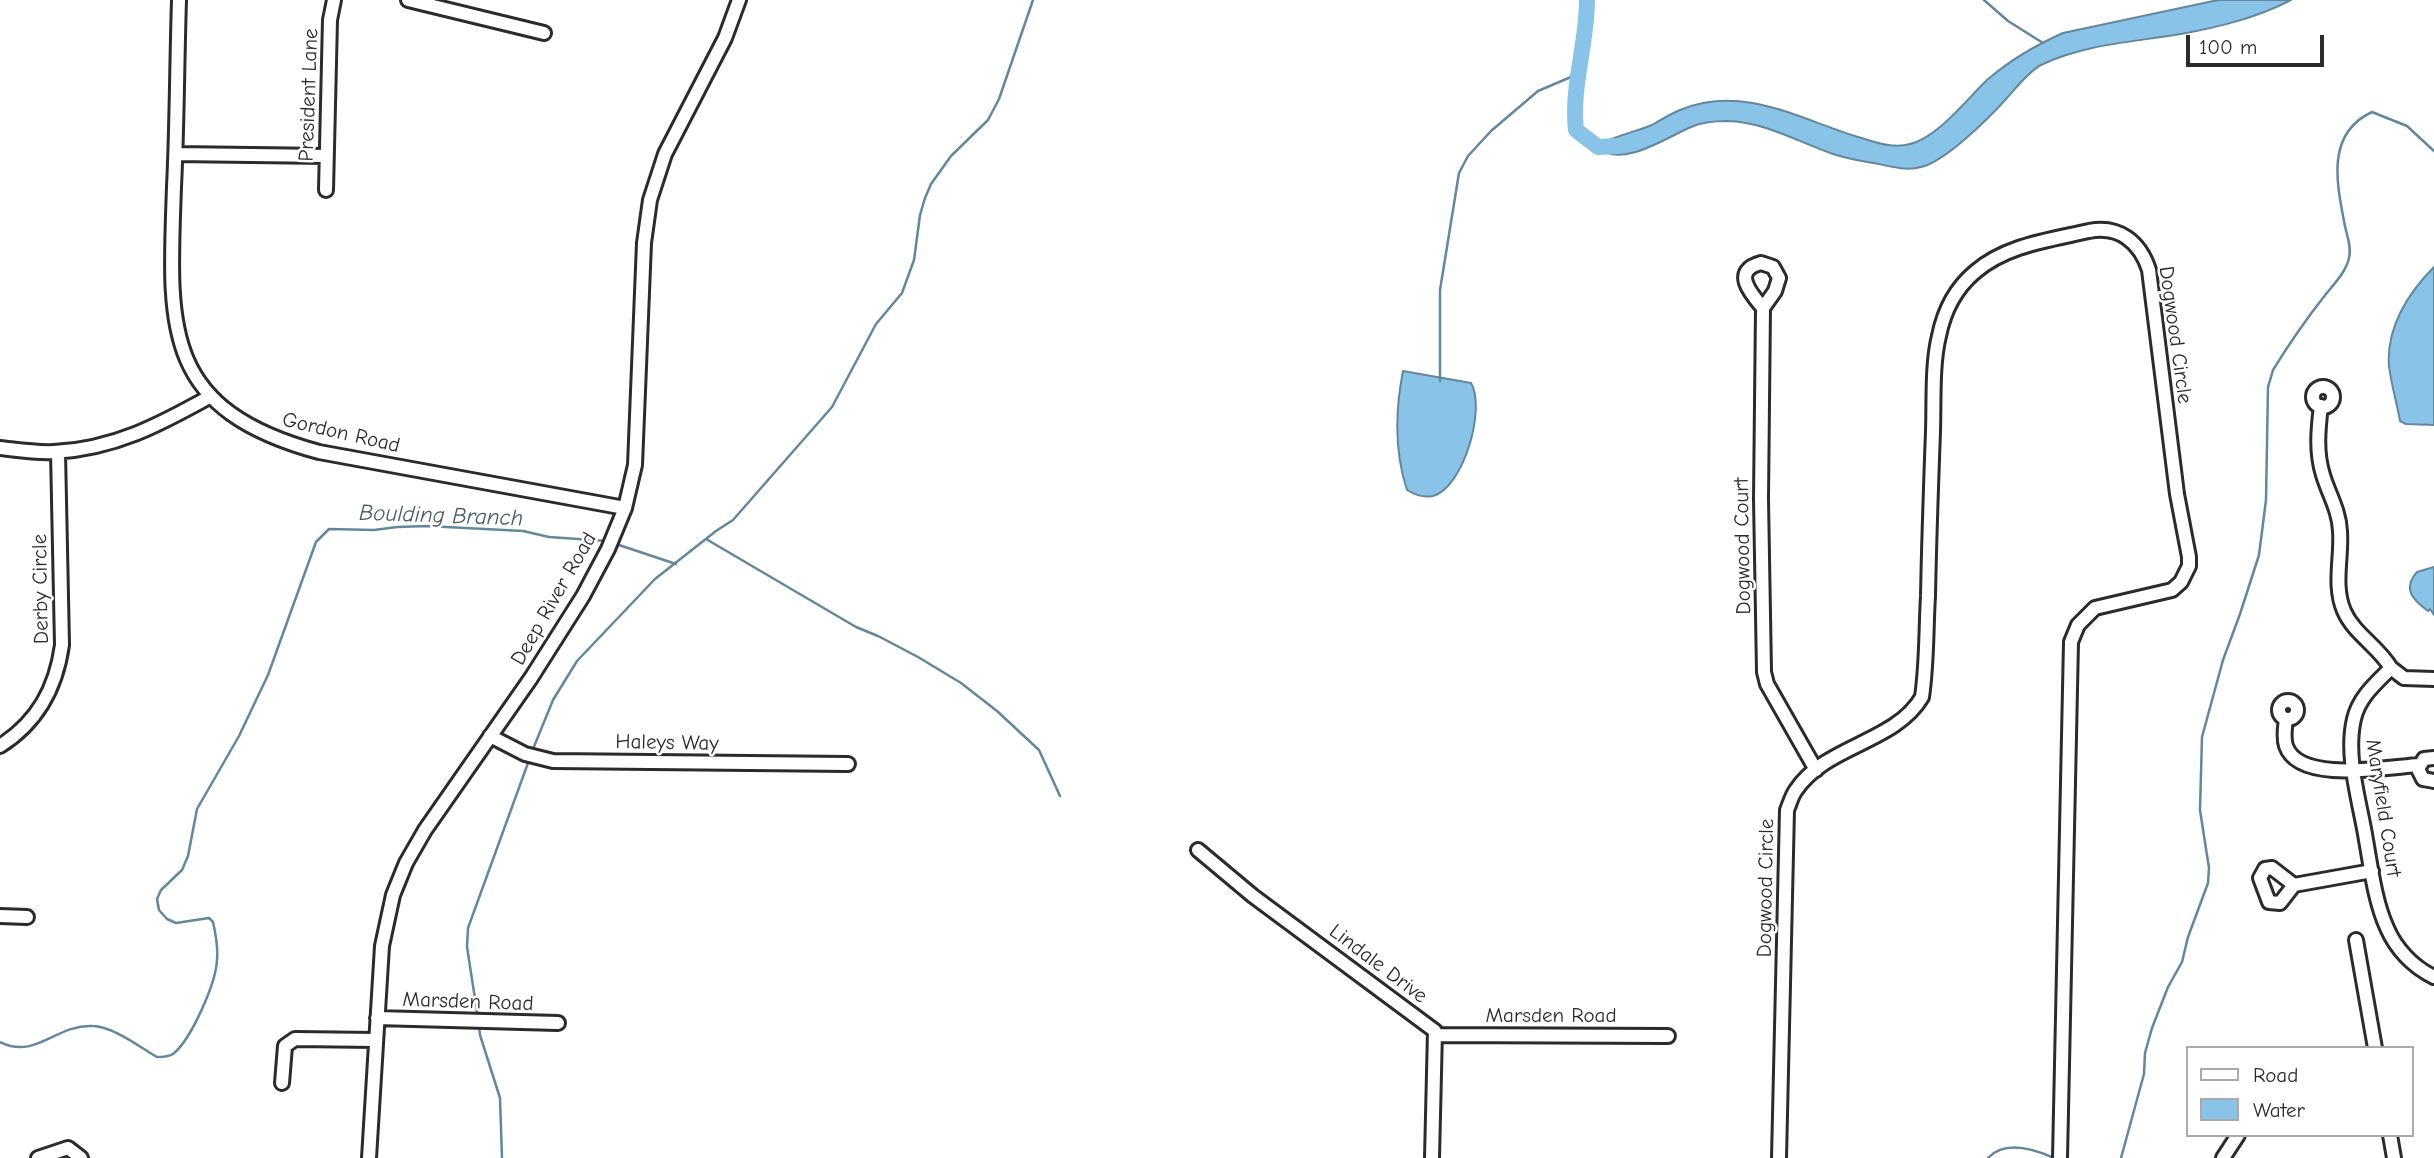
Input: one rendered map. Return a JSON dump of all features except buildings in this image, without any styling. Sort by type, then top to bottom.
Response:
[{"type":"street","name":"Gordon Road","points":[[178,0],[173,310],[185,355],[211,396],[238,419],[255,429],[308,449],[625,509]]},
{"type":"street","name":"President Lane","points":[[326,190],[330,20],[334,0]]},
{"type":"street","points":[[408,0],[544,33]]},
{"type":"street","name":"Deep River Road","points":[[369,1158],[384,937],[393,895],[425,830],[568,621],[608,549],[625,509],[635,465],[643,254],[650,200],[660,165],[725,38],[739,0]]},
{"type":"street","points":[[176,154],[326,156]]},
{"type":"street","name":"Dogwood Circle","points":[[1779,1158],[1787,810],[1795,790],[1816,770],[1899,722],[1916,708],[1923,697],[1938,338],[1944,317],[1954,296],[1969,278],[1987,263],[2023,246],[2100,230],[2125,236],[2136,244],[2145,257],[2189,566],[2181,582],[2172,590],[2095,608],[2078,625],[2071,642],[2060,1158]]},
{"type":"street","name":"Dogwood Court","points":[[1763,308],[1761,499],[1764,672],[1767,684],[1816,770]]},
{"type":"street","points":[[0,448],[58,452],[127,439],[211,396]]},
{"type":"street","points":[[2320,406],[2318,450],[2322,473],[2336,507],[2340,528],[2340,603],[2351,624],[2383,654],[2391,668],[2404,678],[2434,678]]},
{"type":"street","name":"Derby Circle","points":[[0,746],[28,724],[42,707],[59,667],[62,645],[58,452]]},
{"type":"street","name":"Maryfield Court","points":[[2391,668],[2368,690],[2354,717],[2354,770],[2372,871],[2386,927],[2398,950],[2434,977]]},
{"type":"street","points":[[2286,719],[2284,737],[2287,748],[2295,759],[2318,768],[2354,770],[2419,765]]},
{"type":"street","name":"Haleys Way","points":[[491,736],[525,754],[553,761],[848,764]]},
{"type":"street","points":[[2434,758],[2424,759],[2419,765],[2420,777],[2434,781]]},
{"type":"street","name":"Lindale Drive","points":[[1198,850],[1253,896],[1435,1031],[1435,1035]]},
{"type":"street","points":[[2294,885],[2372,871]]},
{"type":"street","points":[[0,916],[27,917]]},
{"type":"street","points":[[2357,940],[2375,1046]]},
{"type":"street","name":"Marsden Road","points":[[377,1018],[558,1023]]},
{"type":"street","points":[[1432,1158],[1435,1035]]},
{"type":"street","name":"Marsden Road","points":[[1435,1035],[1668,1036]]},
{"type":"street","points":[[282,1083],[285,1046],[295,1039],[376,1040]]},
{"type":"street","points":[[2223,1158],[2237,1137]]},
{"type":"street","points":[[2390,1137],[2394,1158]]},
{"type":"street","points":[[38,1158],[68,1148],[81,1158]]},
{"type":"water","points":[[2218,0],[2291,0],[2251,17],[2223,25],[2092,48],[2041,65],[1967,138],[1942,157],[1921,167],[1900,168],[1844,157],[1755,125],[1727,121],[1695,125],[1631,153],[1607,153],[1598,147],[1652,125],[1680,110],[1703,103],[1726,101],[1770,107],[1884,144],[1910,144],[1941,126],[2004,66],[2063,33]]},
{"type":"water","points":[[2434,267],[2434,425],[2406,424],[2400,421],[2390,373],[2391,338],[2408,300]]},
{"type":"water","points":[[1403,371],[1471,383],[1475,395],[1474,427],[1463,463],[1444,490],[1433,496],[1419,496],[1407,490],[1403,475],[1397,431]]},
{"type":"water","points":[[2434,567],[2434,615],[2411,594],[2410,584],[2417,572]]},
{"type":"waterway","name":"Boulding Branch","points":[[533,749],[553,700],[577,661],[655,579],[733,520],[832,407],[876,324],[902,293],[914,260],[920,215],[931,184],[951,156],[988,120],[999,99],[1033,0]]},
{"type":"waterway","points":[[1587,0],[1577,82],[1576,130],[1598,147],[1618,146]]},
{"type":"waterway","points":[[1984,0],[2008,21],[2043,43]]},
{"type":"waterway","points":[[1440,381],[1440,290],[1459,173],[1468,156],[1491,131],[1538,91],[1578,74]]},
{"type":"waterway","points":[[2121,1158],[2144,1074],[2145,1053],[2152,1028],[2168,987],[2182,962],[2188,937],[2208,883],[2209,868],[2200,810],[2202,737],[2223,660],[2259,555],[2266,500],[2268,387],[2279,360],[2339,278],[2349,258],[2337,174],[2341,145],[2358,121],[2372,112],[2407,126],[2434,151]]},
{"type":"waterway","name":"Boulding Branch","points":[[0,1042],[25,1047],[68,1030],[93,1026],[117,1033],[161,1057],[173,1054],[187,1037],[201,1010],[216,970],[217,951],[213,922],[209,918],[176,923],[167,919],[159,910],[157,899],[161,890],[182,870],[188,856],[197,809],[239,736],[268,675],[316,542],[329,529],[374,530],[427,526],[523,531],[549,537],[607,541]]},
{"type":"waterway","points":[[706,539],[856,627],[918,657],[961,683],[997,711],[1039,750],[1060,796]]},
{"type":"waterway","name":"Boulding Branch","points":[[616,544],[676,564]]},
{"type":"waterway","points":[[478,1018],[467,947],[468,928],[528,763]]},
{"type":"waterway","points":[[479,1025],[500,1098],[502,1158]]},
{"type":"waterway","points":[[1988,1158],[1995,1152],[2011,1148],[2029,1149],[2054,1158]]}]
